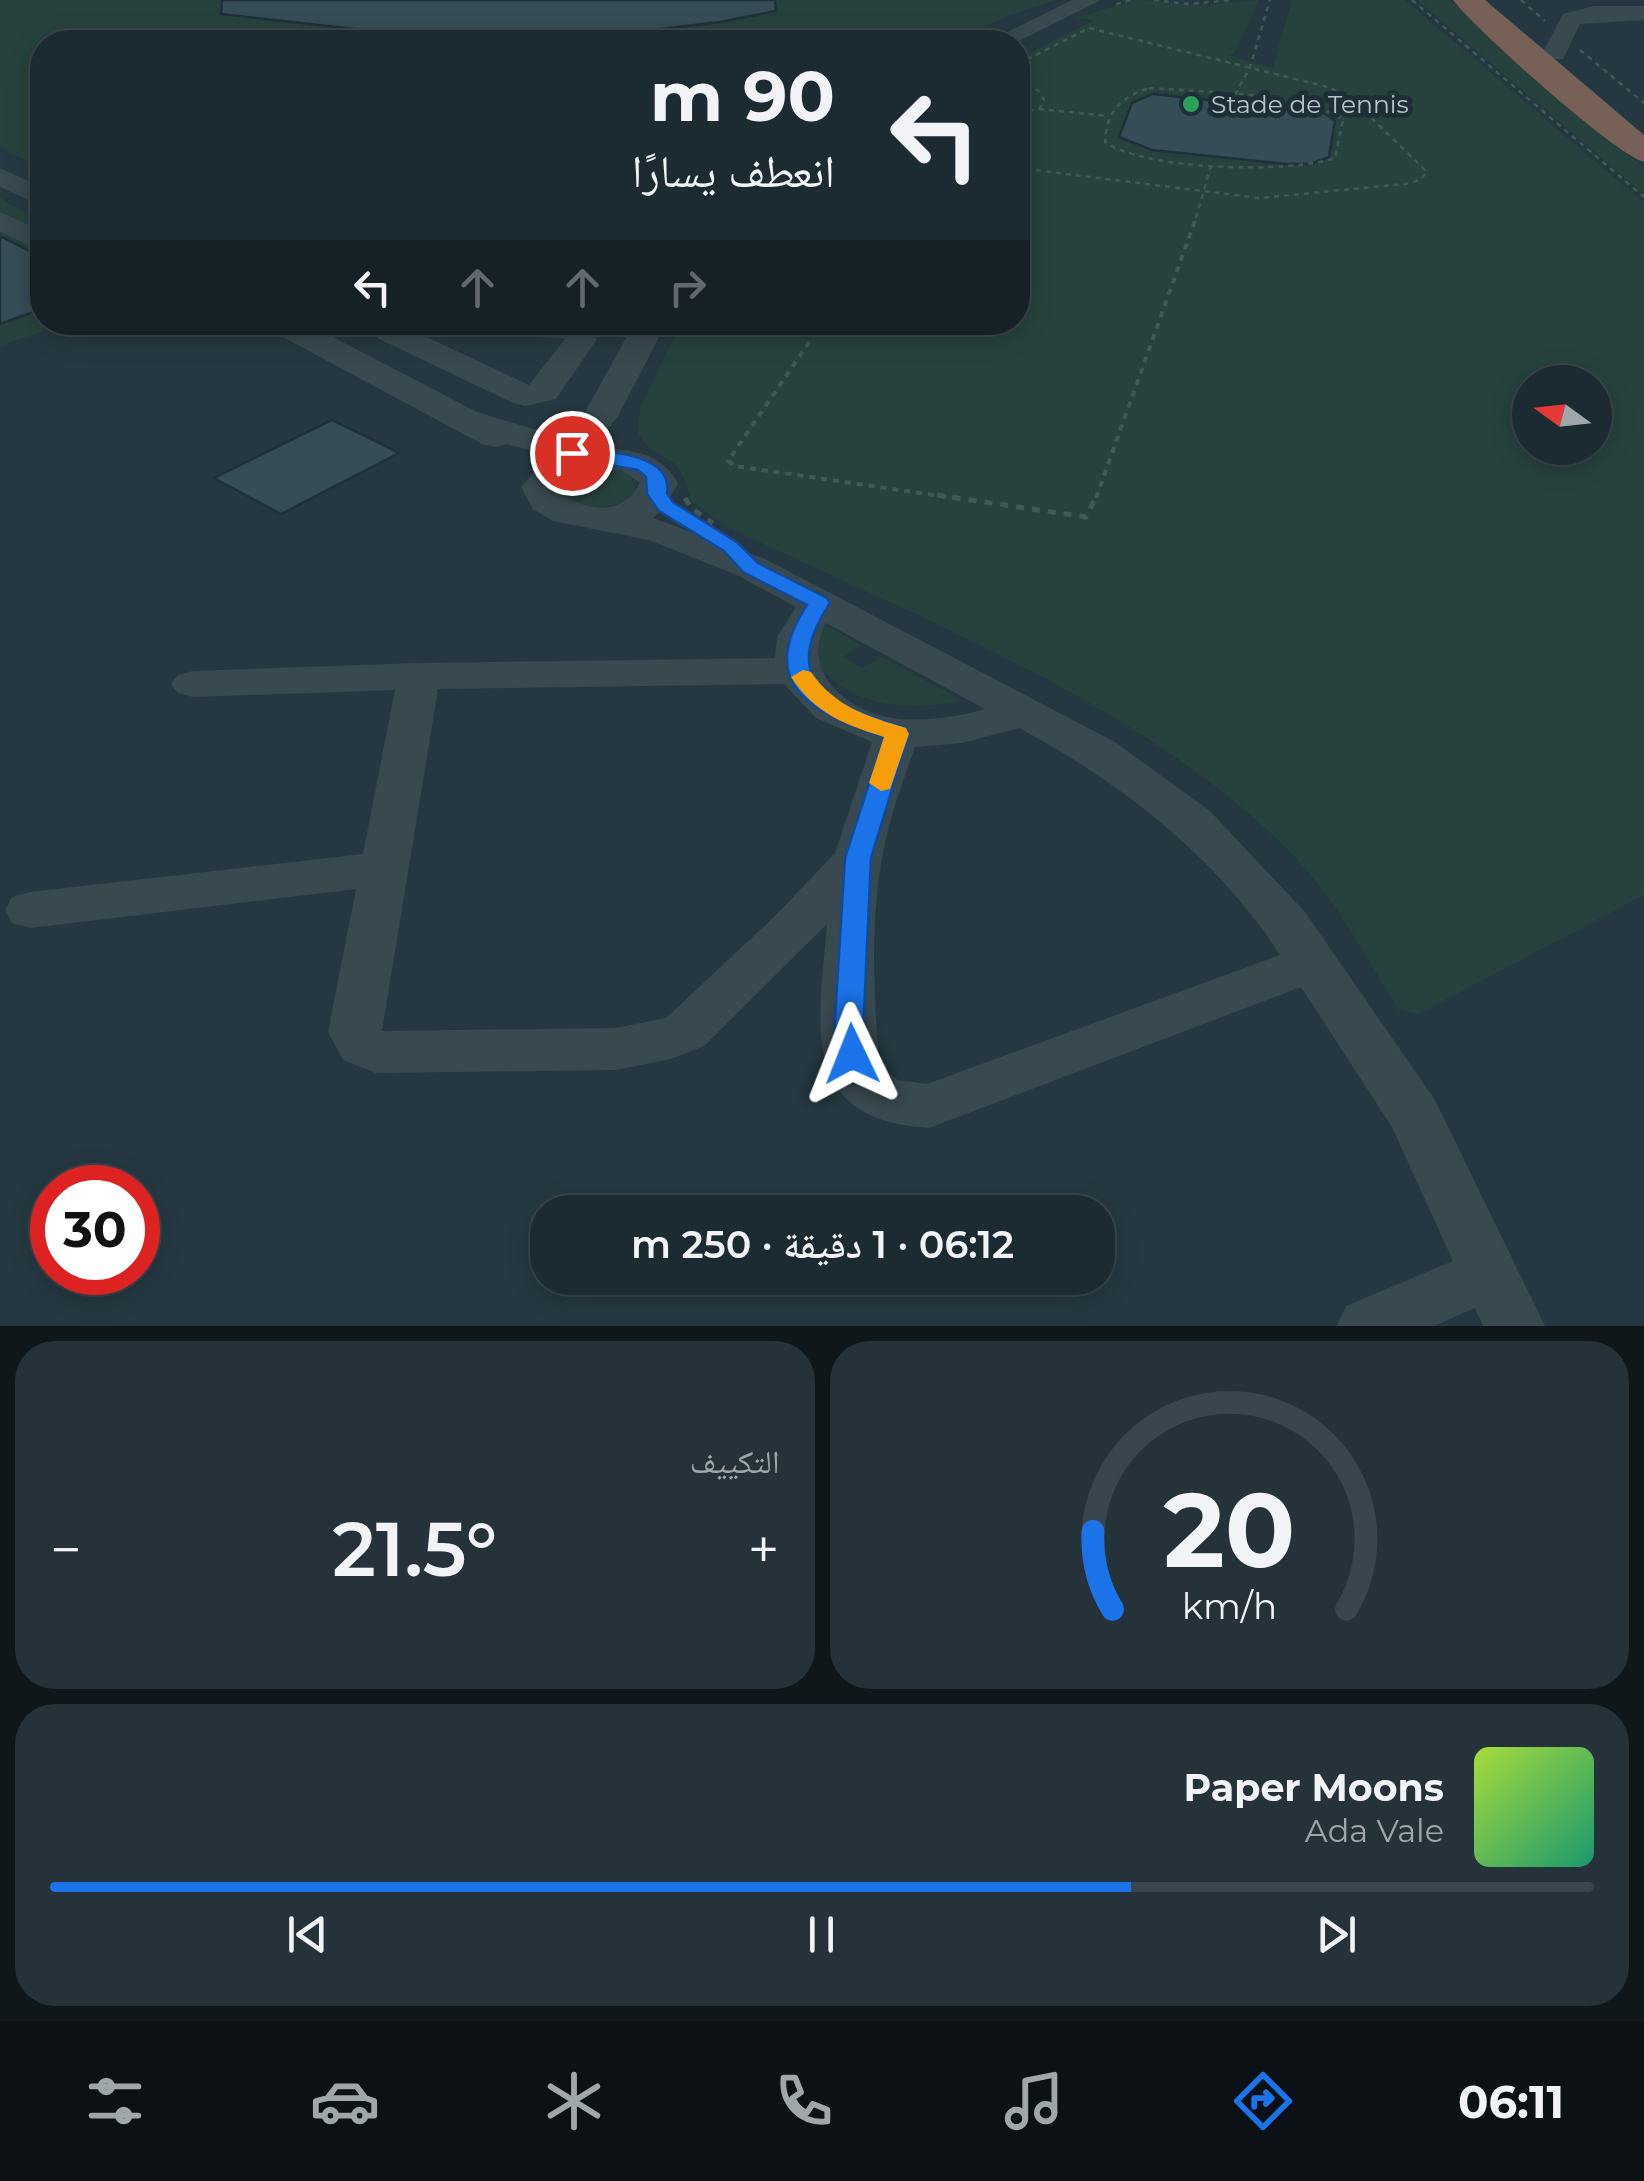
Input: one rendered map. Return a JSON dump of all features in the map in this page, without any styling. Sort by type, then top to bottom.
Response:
[{"type":"highway","points":[[1468,0],[1587,108],[1644,152]]},
{"type":"highway","points":[[1495,0],[1644,133]]},
{"type":"street","points":[[1024,30],[1090,0]]},
{"type":"street","points":[[1057,14],[1116,0]]},
{"type":"street","points":[[1554,54],[1572,19],[1592,11],[1640,7]]},
{"type":"street","points":[[1592,11],[1630,38]]},
{"type":"street","points":[[0,176],[30,167]]},
{"type":"street","points":[[0,176],[30,191]]},
{"type":"street","points":[[0,206],[30,198]]},
{"type":"street","points":[[0,221],[30,236]]},
{"type":"street","points":[[303,335],[473,422],[534,470],[629,460],[654,474],[659,483],[671,490]]},
{"type":"street","points":[[371,370],[418,335],[525,396],[544,392],[582,339],[580,335]]},
{"type":"street","points":[[644,335],[566,467],[542,497],[548,506],[561,514],[646,526],[751,568],[1098,752],[1193,822],[1287,925],[1415,1116],[1501,1300],[1368,1326]]},
{"type":"street","points":[[621,379],[617,418],[629,460]]},
{"type":"street","points":[[608,518],[635,512],[671,490]]},
{"type":"street","points":[[671,490],[666,506],[740,554],[751,568]]},
{"type":"street","points":[[820,603],[803,628],[795,652],[798,671],[815,695],[841,715],[897,734],[976,728],[1021,712]]},
{"type":"street","points":[[193,684],[419,676],[798,671]]},
{"type":"street","points":[[419,676],[356,1032],[362,1045],[376,1052],[596,1049],[652,1044],[686,1032],[792,930],[858,858]]},
{"type":"street","points":[[897,734],[858,858],[848,1035],[856,1074],[874,1093],[900,1105],[928,1106],[1312,962]]},
{"type":"street","points":[[30,910],[382,868]]},
{"type":"path","points":[[1154,0],[1188,4],[1233,0]]},
{"type":"path","points":[[1235,95],[1250,66],[1270,0]]},
{"type":"path","points":[[1412,0],[1644,197]]},
{"type":"path","points":[[1592,11],[1570,42],[1644,103]]},
{"type":"path","points":[[1030,58],[1089,28],[1328,87],[1351,98],[1424,165],[1425,176],[1405,184],[1260,198],[1030,170]]},
{"type":"path","points":[[1030,86],[1044,100],[1039,108]]},
{"type":"path","points":[[1340,116],[1335,158],[1305,169],[1116,150],[1104,142],[1116,103],[1149,88],[1303,102],[1340,116],[1365,114]]},
{"type":"path","points":[[1030,110],[1109,116]]},
{"type":"path","points":[[814,335],[728,461],[735,466],[1086,516],[1205,192],[1212,162]]},
{"type":"path","points":[[671,490],[721,528],[710,536]]},
{"type":"green space","points":[[0,0],[1056,0],[978,30],[30,30],[30,163],[0,146]]},
{"type":"green space","points":[[1137,0],[1201,5],[1259,0],[1234,54],[1225,54],[1273,68],[1292,0],[1405,0],[1644,203],[1644,895],[1418,1014],[1398,1009],[1347,925],[1303,866],[1227,795],[1092,704],[1020,665],[724,525],[691,501],[680,471],[644,443],[638,433],[640,408],[675,335],[1030,335],[1030,53],[1095,20],[1074,18]]},
{"type":"green space","points":[[1417,0],[1450,0],[1569,109],[1644,167],[1644,194]]},
{"type":"green space","points":[[0,198],[30,215],[32,335],[0,346]]},
{"type":"green space","points":[[590,468],[618,469],[629,474],[636,489],[613,505],[567,501],[560,486],[566,478]]},
{"type":"green space","points":[[819,621],[861,645],[843,657],[862,668],[883,657],[962,701],[904,706],[848,691],[818,665]]},
{"type":"building","points":[[222,0],[775,0],[776,11],[652,30],[364,30],[221,14]]},
{"type":"building","points":[[1152,94],[1322,112],[1335,121],[1329,157],[1310,164],[1287,164],[1152,150],[1119,137],[1132,103]]},
{"type":"building","points":[[0,236],[30,251],[30,313],[0,324]]},
{"type":"building","points":[[332,420],[399,453],[281,514],[214,478]]},
{"type":"slow traffic","points":[[803,677],[815,695],[841,715],[897,734],[881,783]]},
{"type":"place","name":"Stade de Tennis","points":[[1191,104]]},
{"type":"route","points":[[572,453],[629,460],[644,466],[659,483],[657,494],[666,506],[731,547],[751,568],[820,603],[803,628],[795,652],[798,671],[815,695],[841,715],[897,734],[858,858],[848,1035],[852,1054]]}]
